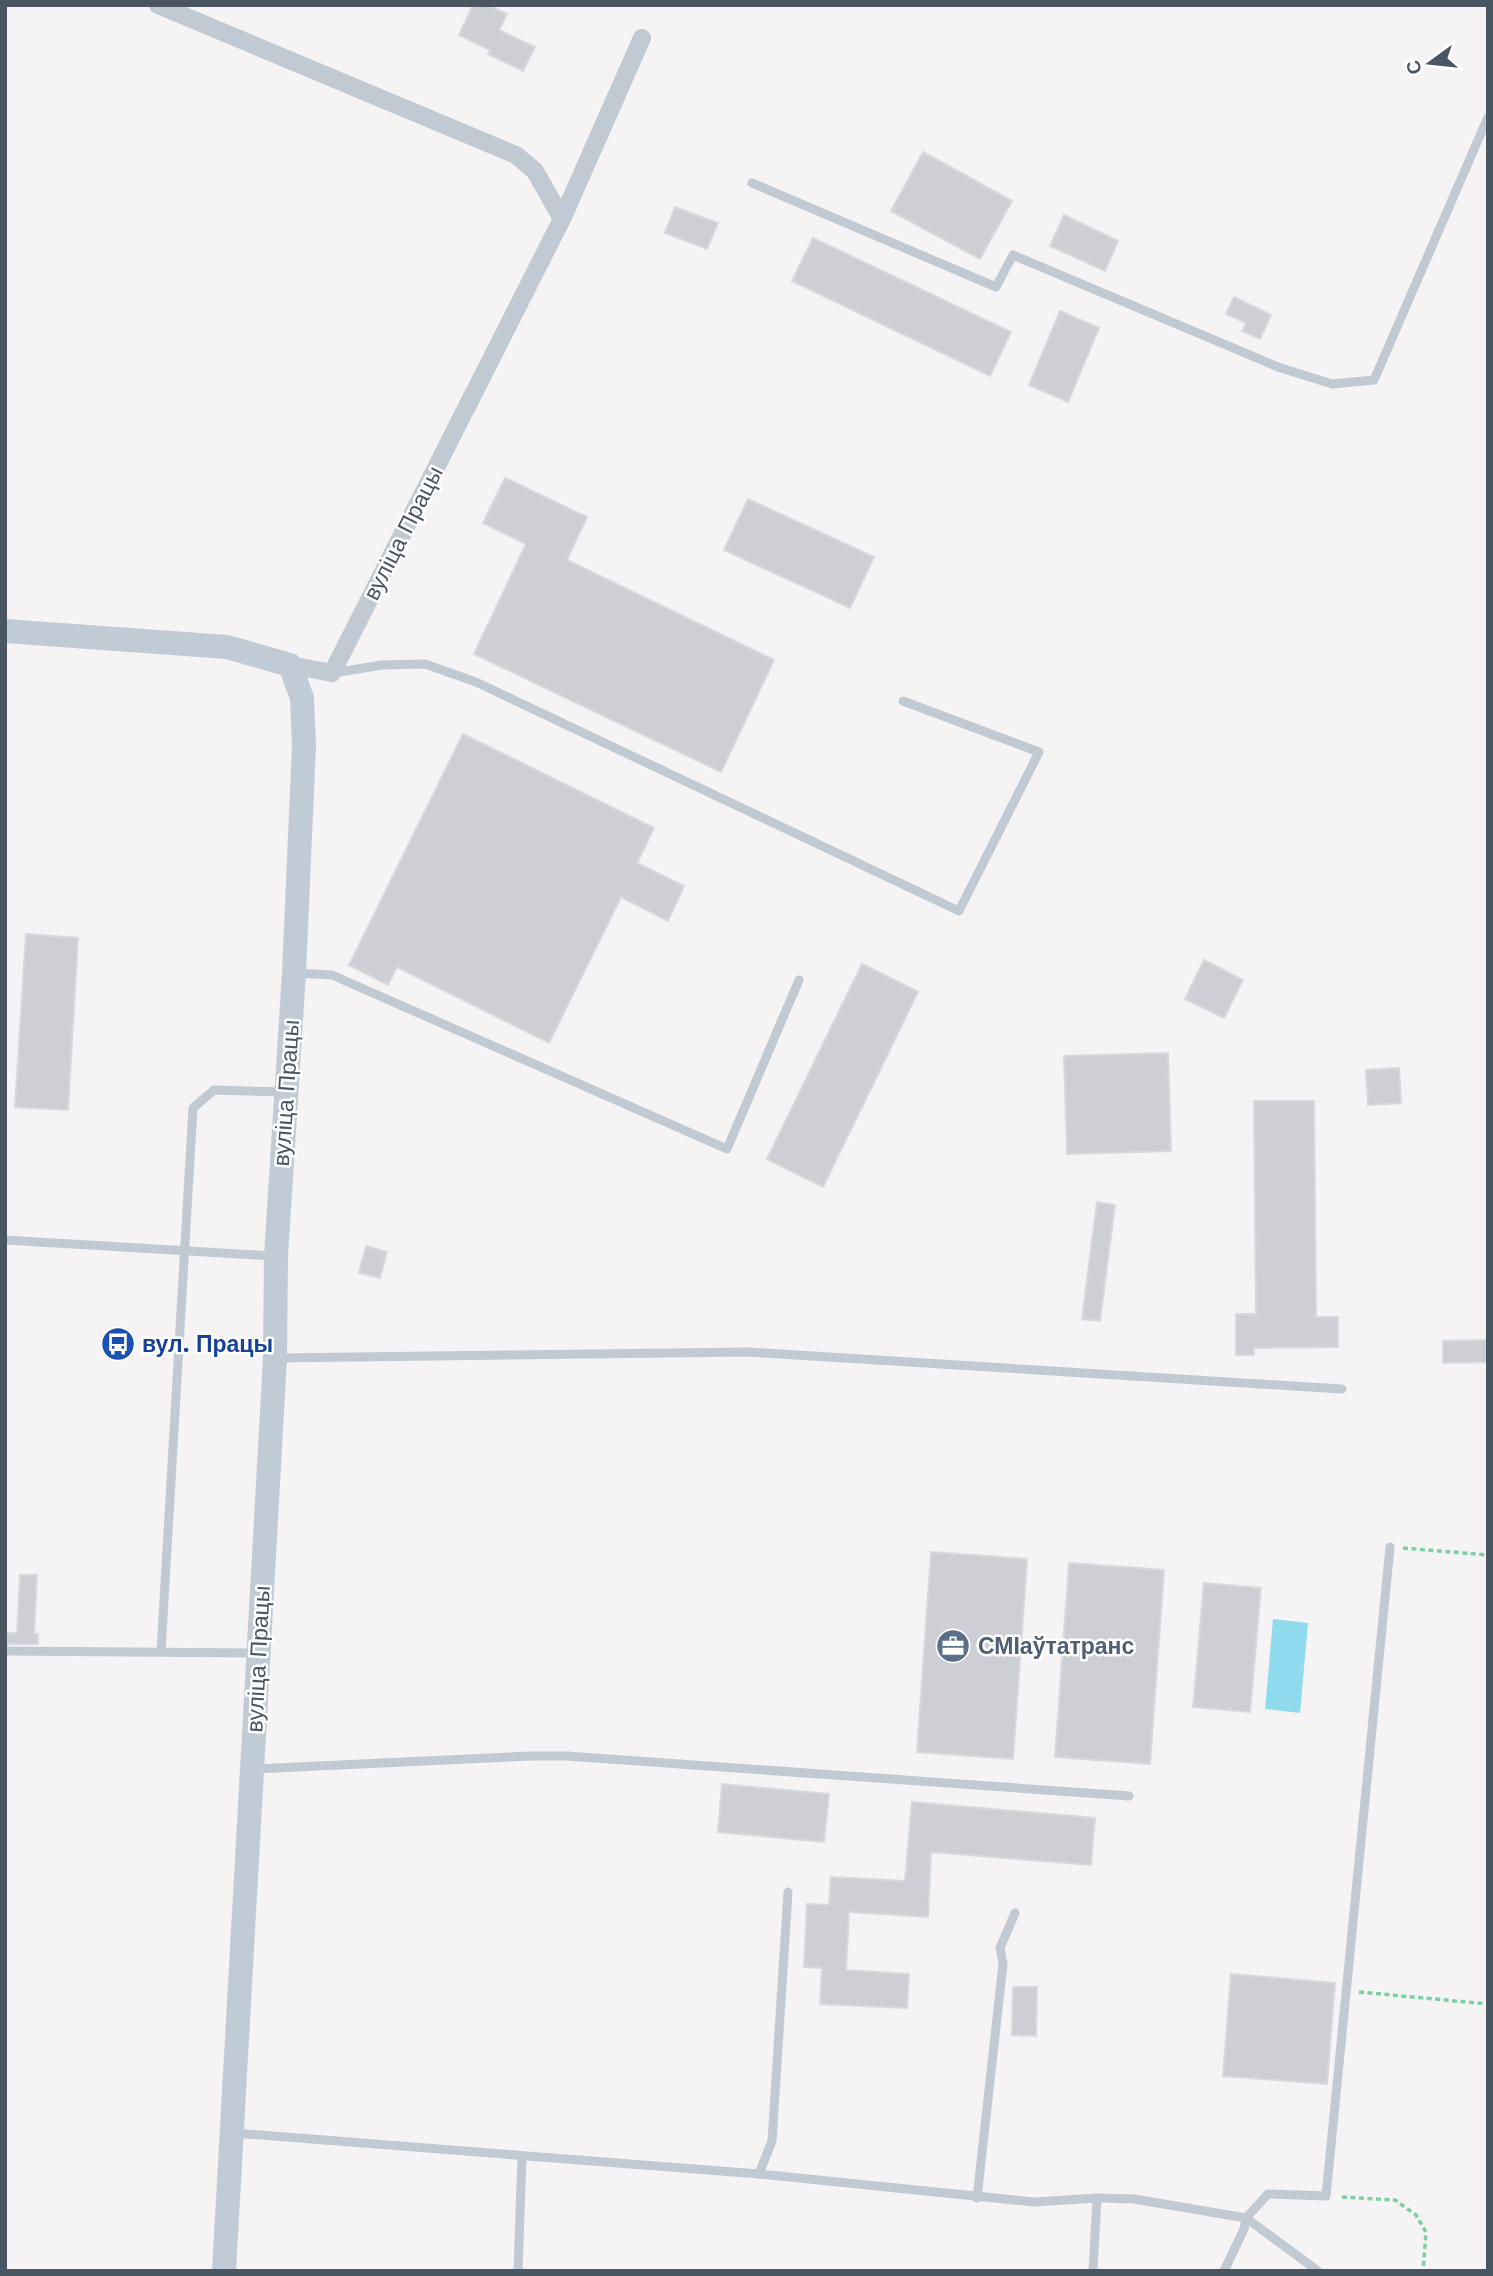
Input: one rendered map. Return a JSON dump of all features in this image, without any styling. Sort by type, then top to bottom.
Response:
[{"type":"street","points":[[158,5],[516,155],[535,171],[562,219]]},
{"type":"street","name":"вуліца Працы","points":[[332,673],[562,219],[642,38]]},
{"type":"street","points":[[5,631],[227,647],[290,665],[332,673]]},
{"type":"street","name":"вуліца Працы","points":[[224,2271],[234,2133],[275,1358],[276,1256],[294,973],[304,746],[302,698],[290,665]]},
{"type":"lane","points":[[752,184],[996,287],[1013,256],[1278,367],[1332,384],[1374,380],[1488,117]]},
{"type":"lane","points":[[332,673],[382,665],[425,664],[476,682],[959,911],[1039,752],[903,701]]},
{"type":"lane","points":[[294,973],[332,975],[727,1149],[799,980]]},
{"type":"lane","points":[[161,1651],[193,1108],[214,1090],[286,1092]]},
{"type":"lane","points":[[5,1240],[276,1256]]},
{"type":"lane","points":[[275,1358],[748,1352],[1342,1389]]},
{"type":"lane","points":[[1224,2271],[1247,2217],[1268,2194],[1326,2196],[1390,1547]]},
{"type":"lane","points":[[5,1650],[258,1653]]},
{"type":"lane","points":[[253,1769],[567,1756],[1129,1796]]},
{"type":"lane","points":[[759,2174],[772,2141],[788,1892]]},
{"type":"lane","points":[[977,2198],[1003,1964],[1000,1948],[1015,1913]]},
{"type":"lane","points":[[234,2133],[759,2174],[1034,2203],[1097,2198],[1134,2199],[1247,2217],[1318,2271]]},
{"type":"lane","points":[[518,2271],[522,2156]]},
{"type":"lane","points":[[1093,2271],[1097,2198]]},
{"type":"path","points":[[1390,1547],[1488,1556]]},
{"type":"path","points":[[1346,1991],[1488,2004]]},
{"type":"path","points":[[1326,2196],[1395,2200],[1416,2215],[1426,2232],[1423,2271]]},
{"type":"water","points":[[1273,1619],[1308,1623],[1300,1713],[1265,1709]]},
{"type":"building","points":[[473,5],[488,5],[507,14],[499,30],[535,47],[523,71],[488,54],[490,50],[459,35]]},
{"type":"building","points":[[923,152],[1012,201],[980,259],[891,211]]},
{"type":"building","points":[[675,207],[718,223],[707,249],[665,233]]},
{"type":"building","points":[[1064,215],[1118,241],[1105,271],[1050,246]]},
{"type":"building","points":[[813,238],[1011,332],[990,376],[792,281]]},
{"type":"building","points":[[1234,297],[1271,315],[1260,339],[1242,331],[1246,323],[1226,314]]},
{"type":"building","points":[[1060,311],[1099,328],[1068,402],[1029,385]]},
{"type":"building","points":[[505,478],[587,517],[567,560],[774,660],[721,772],[474,654],[526,544],[483,523]]},
{"type":"building","points":[[748,499],[874,557],[850,608],[724,550]]},
{"type":"building","points":[[463,734],[654,828],[637,863],[684,886],[668,921],[621,897],[549,1043],[397,967],[388,985],[349,965]]},
{"type":"building","points":[[26,934],[78,938],[68,1110],[15,1107]]},
{"type":"building","points":[[1204,960],[1243,980],[1224,1018],[1185,999]]},
{"type":"building","points":[[862,964],[918,992],[823,1187],[767,1159]]},
{"type":"building","points":[[1168,1053],[1171,1151],[1067,1154],[1064,1056]]},
{"type":"building","points":[[1399,1068],[1401,1103],[1368,1105],[1366,1070]]},
{"type":"building","points":[[1254,1101],[1314,1101],[1316,1317],[1338,1317],[1338,1347],[1254,1348],[1254,1355],[1236,1355],[1236,1314],[1256,1314]]},
{"type":"building","points":[[1097,1202],[1115,1205],[1100,1321],[1082,1319]]},
{"type":"building","points":[[366,1246],[387,1252],[380,1278],[359,1273]]},
{"type":"building","points":[[1488,1340],[1488,1362],[1443,1363],[1443,1341]]},
{"type":"building","points":[[931,1552],[1027,1559],[1013,1759],[917,1752]]},
{"type":"building","points":[[1069,1563],[1164,1570],[1150,1764],[1055,1757]]},
{"type":"building","points":[[20,1575],[37,1575],[34,1634],[38,1634],[38,1644],[5,1644],[5,1633],[17,1633]]},
{"type":"building","points":[[1204,1583],[1261,1588],[1250,1712],[1193,1707]]},
{"type":"building","points":[[722,1784],[829,1794],[824,1842],[718,1832]]},
{"type":"building","points":[[912,1802],[1095,1818],[1091,1865],[931,1852],[928,1917],[849,1912],[846,1970],[909,1974],[907,2008],[820,2004],[822,1968],[804,1967],[807,1904],[829,1905],[831,1877],[905,1881]]},
{"type":"building","points":[[1231,1974],[1335,1983],[1327,2084],[1223,2076]]},
{"type":"building","points":[[1013,1987],[1037,1987],[1036,2036],[1012,2035]]},
{"type":"place","name":"вул. Працы","points":[[118,1344]]},
{"type":"place","name":"СМІаўтатранс","points":[[953,1646]]}]
